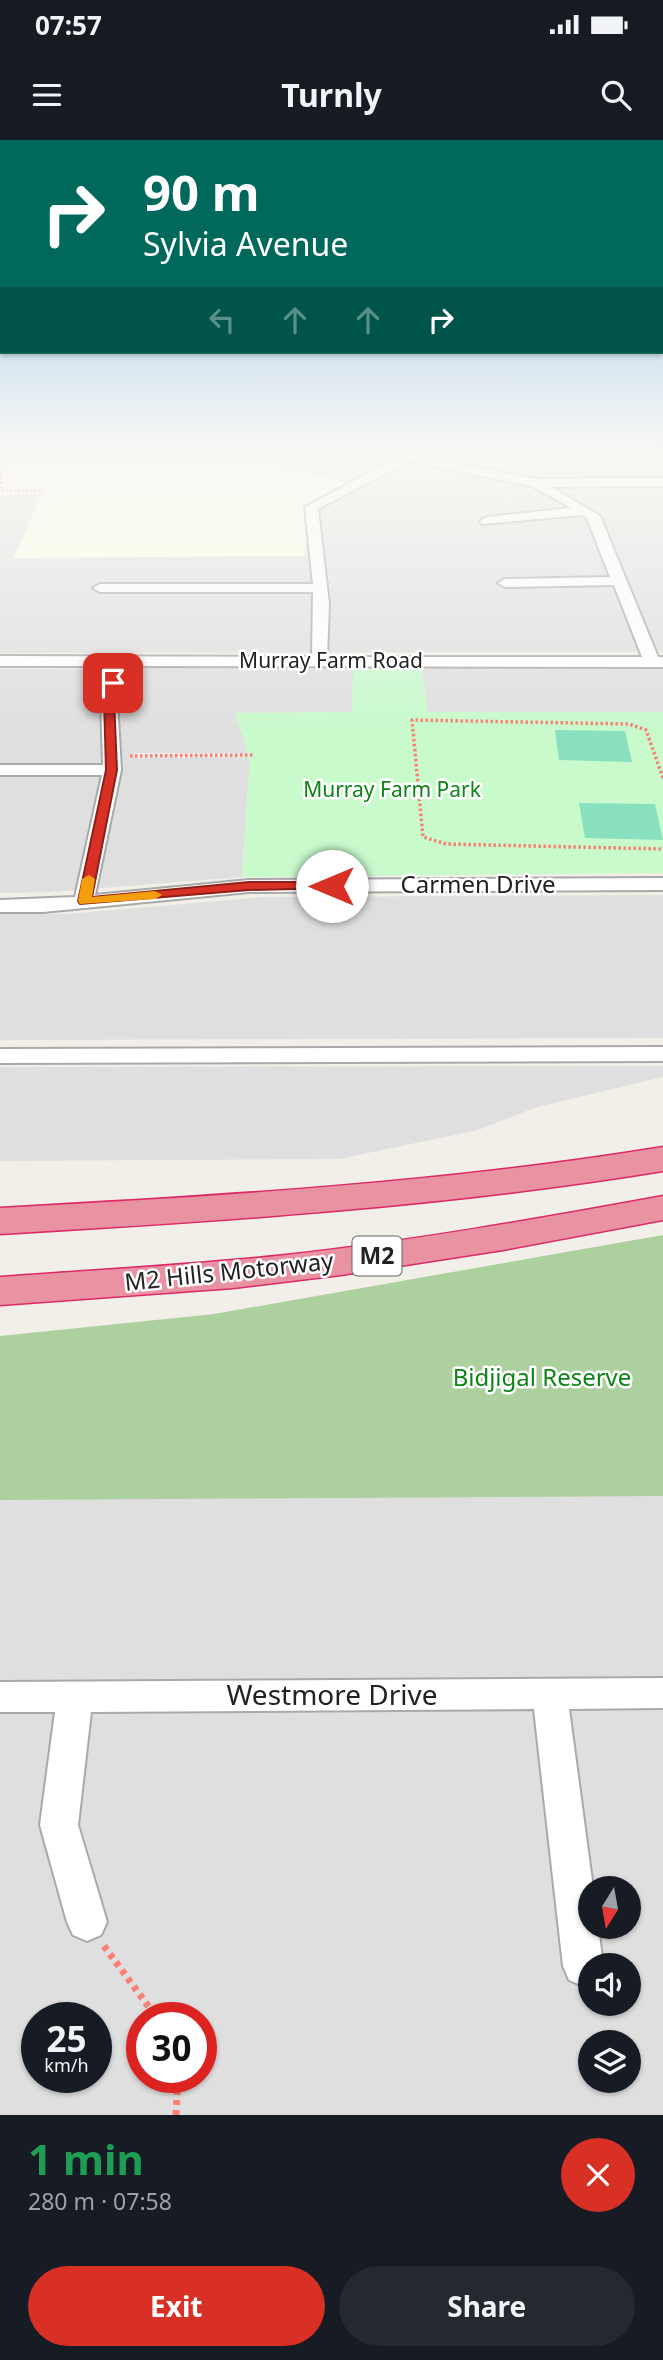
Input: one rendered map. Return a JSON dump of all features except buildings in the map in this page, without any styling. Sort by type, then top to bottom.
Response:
[{"type":"highway","points":[[0,1221],[278,1204],[467,1188],[663,1159]]},
{"type":"highway","points":[[0,1198],[147,1191],[467,1188]]},
{"type":"highway","name":"M2 Hills Motorway","points":[[0,1290],[234,1274],[366,1258],[569,1227],[663,1208]]},
{"type":"highway","name":"M2","points":[[0,1303],[88,1285]]},
{"type":"street","points":[[315,546],[322,643],[319,661]]},
{"type":"street","points":[[605,546],[657,662]]},
{"type":"street","points":[[505,583],[619,582]]},
{"type":"street","points":[[100,589],[318,588]]},
{"type":"street","name":"Murray Farm Road","points":[[0,661],[657,662]]},
{"type":"street","points":[[84,901],[112,763],[109,699],[120,662]]},
{"type":"street","points":[[0,770],[112,763]]},
{"type":"street","name":"Carmen Drive","points":[[0,906],[43,906],[249,886],[663,884]]},
{"type":"street","points":[[0,1056],[663,1054]]},
{"type":"street","name":"Westmore Drive","points":[[0,1697],[663,1693]]},
{"type":"street","points":[[550,1694],[581,1953]]},
{"type":"street","points":[[75,1696],[58,1825],[88,1922]]},
{"type":"path","points":[[663,779],[646,730],[629,724],[412,720],[423,837],[446,844],[663,849]]},
{"type":"path","points":[[112,763],[254,755]]},
{"type":"path","points":[[88,1922],[146,2002]]},
{"type":"path","points":[[176,2115],[177,2093]]},
{"type":"shaded area","points":[[0,546],[663,546],[663,652],[0,653]]},
{"type":"shaded area","points":[[19,546],[305,546],[305,556],[14,558]]},
{"type":"shaded area","points":[[353,668],[353,712],[235,713],[248,753],[134,753],[135,758],[250,757],[242,877],[53,892],[0,893],[0,669]]},
{"type":"shaded area","points":[[663,668],[663,712],[427,712],[422,669]]},
{"type":"shaded area","points":[[663,895],[663,1038],[0,1040],[0,914],[67,914],[264,897]]},
{"type":"shaded area","points":[[663,1066],[663,1077],[537,1107],[478,1130],[339,1159],[0,1161],[0,1067]]},
{"type":"shaded area","points":[[663,1487],[663,2115],[0,2115],[0,1494]]},
{"type":"green space","name":"Murray Farm Park","points":[[353,668],[422,669],[427,712],[663,712],[663,873],[242,877],[250,759],[235,713],[352,712]]},
{"type":"green space","points":[[555,730],[625,731],[632,762],[559,760]]},
{"type":"green space","points":[[579,803],[655,804],[663,840],[585,838]]},
{"type":"green space","name":"Bidjigal Reserve","points":[[663,1235],[663,1496],[0,1500],[0,1336],[214,1314]]},
{"type":"slow traffic","points":[[89,879],[84,901],[155,895]]},
{"type":"route","points":[[113,683],[109,699],[112,770],[84,901],[249,886],[332,886]]}]
